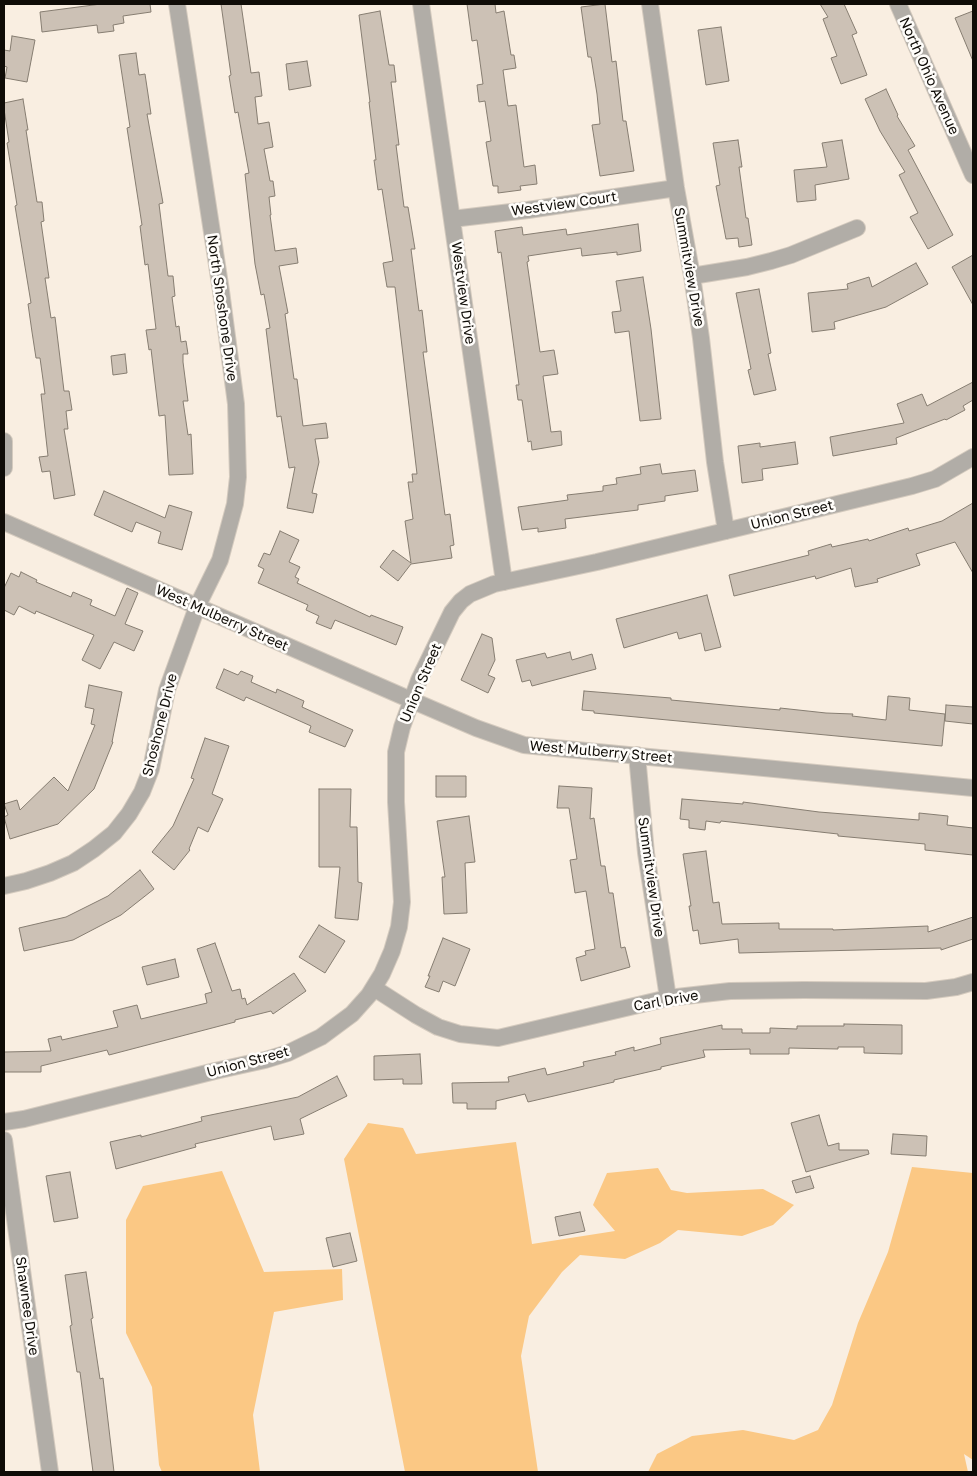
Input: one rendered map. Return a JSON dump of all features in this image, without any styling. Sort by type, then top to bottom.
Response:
[{"type":"street","name":"North Shoshone Drive","points":[[177,4],[221,291],[236,404],[238,446],[238,477],[229,528],[220,560],[197,607]]},
{"type":"street","name":"Westview Drive","points":[[421,4],[504,582]]},
{"type":"street","name":"Summitview Drive","points":[[650,4],[676,188],[701,338],[715,462],[726,531]]},
{"type":"street","name":"North Ohio Avenue","points":[[898,4],[973,175]]},
{"type":"street","name":"Westview Court","points":[[452,219],[528,210],[676,188]]},
{"type":"street","points":[[692,276],[737,269],[792,255],[857,228]]},
{"type":"street","points":[[4,441],[4,468]]},
{"type":"street","name":"Union Street","points":[[4,1122],[24,1119],[288,1053],[321,1037],[352,1014],[374,988],[382,974],[392,951],[400,919],[402,902],[396,802],[396,752],[411,700],[452,612],[460,601],[485,587],[504,582],[597,562],[912,486],[935,479],[973,457]]},
{"type":"street","name":"West Mulberry Street","points":[[4,522],[476,728],[524,745],[973,788]]},
{"type":"street","name":"Shoshone Drive","points":[[4,886],[50,873],[73,863],[114,833],[129,814],[142,792],[151,769],[167,690],[197,607]]},
{"type":"street","name":"Summitview Drive","points":[[637,755],[646,853],[668,998]]},
{"type":"street","name":"Carl Drive","points":[[374,988],[438,1027],[460,1034],[498,1038],[668,998],[748,991],[926,991],[956,987],[973,982]]},
{"type":"street","name":"Shawnee Drive","points":[[4,1140],[50,1472]]},
{"type":"shaded area","points":[[368,1123],[403,1128],[416,1154],[516,1142],[532,1244],[615,1231],[593,1205],[607,1173],[658,1168],[671,1190],[687,1193],[763,1189],[794,1205],[773,1225],[742,1236],[678,1230],[660,1243],[625,1259],[580,1255],[562,1272],[529,1316],[521,1356],[538,1472],[405,1472],[344,1159]]},
{"type":"shaded area","points":[[912,1167],[973,1173],[973,1460],[964,1454],[968,1472],[648,1472],[657,1454],[692,1436],[743,1430],[794,1440],[818,1430],[832,1405],[858,1323],[888,1252]]},
{"type":"shaded area","points":[[222,1171],[264,1272],[342,1269],[343,1300],[274,1312],[253,1415],[260,1472],[162,1472],[159,1465],[152,1387],[126,1333],[126,1220],[143,1186]]},
{"type":"building","points":[[101,4],[150,4],[151,12],[123,16],[124,23],[113,25],[114,31],[98,33],[97,25],[42,32],[40,12]]},
{"type":"building","points":[[221,4],[241,4],[251,73],[259,72],[262,96],[255,97],[258,124],[269,122],[273,147],[264,149],[275,196],[269,197],[275,251],[296,248],[298,263],[279,266],[288,313],[285,314],[294,379],[297,379],[303,426],[326,423],[328,438],[315,439],[319,462],[312,493],[317,494],[313,513],[287,508],[295,467],[289,468],[281,416],[277,417],[266,329],[270,328],[264,294],[261,295],[255,264],[245,174],[249,173],[238,112],[235,113]]},
{"type":"building","points":[[467,4],[495,4],[496,13],[504,11],[511,55],[514,55],[516,68],[503,70],[508,106],[516,105],[524,167],[535,165],[537,184],[520,186],[521,190],[498,193],[498,186],[493,186],[486,142],[491,141],[485,101],[479,102],[477,85],[483,84],[477,40],[472,41]]},
{"type":"building","points":[[605,4],[612,62],[616,61],[623,121],[626,121],[634,171],[600,176],[592,125],[600,124],[597,94],[591,57],[588,57],[581,7]]},
{"type":"building","points":[[820,4],[844,4],[857,33],[852,35],[867,75],[841,84],[831,58],[837,56],[823,19],[828,17]]},
{"type":"building","points":[[380,11],[389,65],[394,65],[396,82],[391,82],[399,145],[396,145],[404,207],[408,207],[415,249],[411,249],[419,311],[422,310],[427,352],[423,352],[445,515],[450,514],[454,545],[450,546],[452,558],[411,564],[398,581],[380,567],[393,550],[411,563],[405,521],[413,519],[408,482],[413,482],[412,474],[417,474],[395,287],[387,287],[383,263],[393,261],[382,189],[378,190],[370,102],[359,15]]},
{"type":"building","points":[[973,11],[973,61],[955,18]]},
{"type":"building","points":[[721,27],[729,81],[706,85],[698,30]]},
{"type":"building","points":[[12,36],[35,40],[27,82],[5,78],[7,67],[4,66],[4,50],[10,51]]},
{"type":"building","points":[[136,53],[139,75],[145,74],[151,114],[147,114],[163,203],[159,204],[168,276],[173,276],[175,296],[172,297],[176,327],[179,326],[181,342],[186,341],[188,354],[183,354],[183,362],[188,401],[183,401],[188,435],[191,434],[193,474],[169,475],[165,415],[159,416],[151,349],[149,350],[146,330],[156,329],[148,264],[145,265],[140,226],[142,225],[127,128],[130,127],[119,55]]},
{"type":"building","points":[[307,61],[311,86],[289,90],[286,64]]},
{"type":"building","points":[[886,89],[897,116],[915,146],[908,150],[953,235],[928,249],[910,217],[918,213],[899,175],[905,172],[880,131],[865,99]]},
{"type":"building","points":[[23,99],[37,202],[42,202],[44,221],[41,222],[49,278],[45,278],[51,318],[55,317],[64,391],[69,391],[72,410],[66,411],[68,429],[64,429],[75,495],[54,499],[50,471],[42,472],[39,457],[48,456],[41,394],[45,394],[40,358],[36,358],[32,332],[28,304],[31,303],[15,206],[17,205],[7,143],[9,142],[4,109],[4,103]]},
{"type":"building","points":[[738,140],[742,167],[739,167],[752,245],[739,247],[738,238],[726,239],[716,186],[720,185],[713,143]]},
{"type":"building","points":[[842,140],[849,179],[815,185],[816,200],[797,202],[794,170],[827,167],[822,143]]},
{"type":"building","points":[[638,224],[641,251],[617,255],[617,252],[582,256],[581,248],[528,256],[529,261],[527,262],[540,352],[554,350],[558,374],[543,376],[551,432],[561,431],[562,445],[532,450],[531,441],[528,442],[522,400],[518,400],[516,385],[519,385],[501,252],[498,253],[495,231],[522,227],[523,235],[566,229],[567,235]]},
{"type":"building","points":[[973,255],[973,305],[952,267]]},
{"type":"building","points":[[916,263],[928,284],[886,307],[834,322],[835,329],[812,332],[808,293],[848,289],[847,284],[869,277],[872,287]]},
{"type":"building","points":[[643,277],[661,419],[640,421],[629,331],[615,333],[612,312],[621,311],[616,281]]},
{"type":"building","points":[[759,289],[771,353],[768,354],[776,390],[754,395],[748,370],[751,369],[736,293]]},
{"type":"building","points":[[125,354],[127,373],[113,375],[111,356]]},
{"type":"building","points":[[973,382],[973,400],[963,406],[965,410],[946,420],[896,438],[897,444],[833,456],[830,437],[904,423],[897,404],[922,394],[927,406]]},
{"type":"building","points":[[795,442],[798,464],[762,469],[763,480],[742,483],[738,446],[760,443],[760,447]]},
{"type":"building","points":[[660,464],[662,474],[695,470],[698,491],[665,496],[665,501],[638,505],[638,510],[565,519],[566,528],[538,532],[538,528],[522,530],[518,507],[568,500],[567,495],[603,491],[603,486],[617,484],[616,478],[641,474],[640,467]]},
{"type":"building","points":[[104,491],[165,518],[169,505],[192,512],[182,550],[158,543],[161,532],[136,522],[132,532],[94,515]]},
{"type":"building","points":[[973,503],[973,573],[955,542],[916,554],[920,565],[877,579],[878,582],[855,587],[851,568],[816,579],[815,576],[734,596],[729,575],[809,555],[808,551],[831,544],[832,547],[868,539],[869,541],[908,528],[909,531],[942,521]]},
{"type":"building","points":[[280,531],[299,540],[289,562],[300,567],[295,577],[299,579],[297,583],[370,617],[371,615],[403,627],[396,645],[335,620],[331,629],[316,623],[319,616],[306,610],[308,605],[258,583],[264,569],[258,566],[264,553],[270,555]]},
{"type":"building","points":[[21,572],[37,580],[36,582],[71,597],[73,592],[92,600],[90,605],[115,616],[127,588],[138,593],[125,624],[143,631],[134,651],[114,642],[100,669],[82,660],[94,635],[36,611],[35,614],[19,606],[14,615],[4,610],[4,588],[11,573],[19,577]]},
{"type":"building","points":[[707,595],[721,647],[705,651],[701,633],[679,639],[677,632],[624,648],[616,619]]},
{"type":"building","points":[[482,634],[492,638],[495,660],[488,675],[495,678],[488,693],[461,680]]},
{"type":"building","points":[[570,652],[572,660],[592,654],[596,669],[532,686],[530,680],[522,682],[516,660],[545,653],[547,658]]},
{"type":"building","points":[[224,669],[238,675],[241,671],[253,676],[251,682],[276,693],[277,689],[304,701],[302,707],[353,730],[345,747],[309,732],[311,726],[246,697],[244,701],[216,688]]},
{"type":"building","points":[[89,685],[122,692],[113,742],[94,789],[58,824],[10,839],[4,817],[8,815],[4,804],[17,800],[20,810],[54,777],[68,791],[95,725],[91,724],[94,709],[85,707]]},
{"type":"building","points":[[584,691],[780,710],[780,708],[853,714],[852,716],[886,720],[888,696],[910,698],[909,710],[945,714],[942,746],[594,713],[594,711],[582,710]]},
{"type":"building","points":[[946,705],[973,707],[973,724],[945,721]]},
{"type":"building","points":[[205,738],[229,746],[212,794],[223,799],[208,832],[198,827],[190,850],[174,870],[152,852],[173,826],[194,779],[191,778]]},
{"type":"building","points":[[436,776],[466,776],[466,797],[436,797]]},
{"type":"building","points":[[559,786],[592,788],[590,819],[594,818],[601,866],[605,866],[609,893],[613,893],[621,948],[625,947],[630,967],[581,981],[576,958],[586,955],[585,951],[595,949],[586,891],[575,893],[570,860],[577,859],[569,808],[557,808]]},
{"type":"building","points":[[319,789],[351,789],[350,827],[357,827],[358,882],[362,883],[358,920],[335,918],[340,867],[319,867]]},
{"type":"building","points":[[682,799],[743,804],[743,802],[819,812],[919,820],[919,813],[948,816],[947,825],[973,828],[973,855],[925,850],[925,844],[838,836],[838,834],[721,821],[720,823],[706,821],[705,830],[689,828],[689,820],[680,819]]},
{"type":"building","points":[[469,816],[475,862],[465,863],[467,913],[444,914],[442,877],[445,877],[437,821]]},
{"type":"building","points":[[706,851],[713,903],[719,902],[722,924],[779,923],[779,929],[833,930],[928,926],[928,932],[973,917],[973,939],[941,950],[941,948],[739,953],[738,939],[700,944],[698,930],[693,931],[683,854]]},
{"type":"building","points":[[140,870],[154,889],[121,915],[73,940],[24,951],[19,928],[66,917],[108,896]]},
{"type":"building","points":[[319,925],[345,941],[325,973],[299,957]]},
{"type":"building","points":[[443,938],[470,949],[455,986],[443,981],[439,992],[425,987]]},
{"type":"building","points":[[215,943],[232,991],[240,989],[242,999],[245,998],[247,1005],[294,973],[306,991],[273,1014],[271,1011],[235,1020],[235,1022],[109,1055],[107,1050],[41,1066],[41,1072],[4,1072],[4,1052],[51,1051],[48,1039],[61,1036],[62,1040],[118,1027],[113,1011],[137,1005],[141,1019],[207,1003],[205,994],[212,992],[197,949]]},
{"type":"building","points":[[175,959],[179,977],[147,985],[142,967]]},
{"type":"building","points":[[844,1024],[902,1025],[902,1054],[864,1053],[864,1047],[838,1047],[838,1049],[789,1048],[789,1054],[750,1054],[750,1049],[703,1050],[705,1057],[661,1067],[661,1069],[614,1080],[614,1082],[528,1102],[525,1094],[496,1101],[496,1109],[467,1109],[467,1103],[453,1103],[452,1083],[509,1082],[508,1077],[545,1068],[547,1075],[584,1066],[583,1062],[616,1055],[615,1052],[634,1047],[634,1051],[661,1044],[660,1038],[722,1025],[722,1029],[742,1029],[742,1033],[770,1033],[770,1028],[797,1029],[797,1026],[844,1026]]},
{"type":"building","points":[[420,1054],[422,1084],[403,1084],[403,1079],[374,1080],[374,1056]]},
{"type":"building","points":[[337,1076],[347,1096],[300,1119],[304,1134],[274,1140],[271,1126],[195,1144],[196,1147],[116,1169],[110,1142],[141,1135],[141,1137],[202,1121],[201,1117],[298,1097]]},
{"type":"building","points":[[819,1115],[828,1146],[839,1143],[839,1150],[868,1150],[869,1154],[806,1172],[791,1123]]},
{"type":"building","points":[[893,1134],[927,1136],[926,1156],[891,1154]]},
{"type":"building","points":[[70,1172],[78,1218],[54,1222],[46,1176]]},
{"type":"building","points":[[810,1176],[814,1188],[796,1193],[792,1181]]},
{"type":"building","points":[[580,1212],[585,1231],[559,1236],[555,1217]]},
{"type":"building","points":[[350,1233],[357,1261],[333,1267],[326,1238]]},
{"type":"building","points":[[86,1272],[100,1379],[103,1378],[114,1472],[93,1472],[80,1372],[77,1372],[70,1326],[72,1325],[65,1275]]}]
